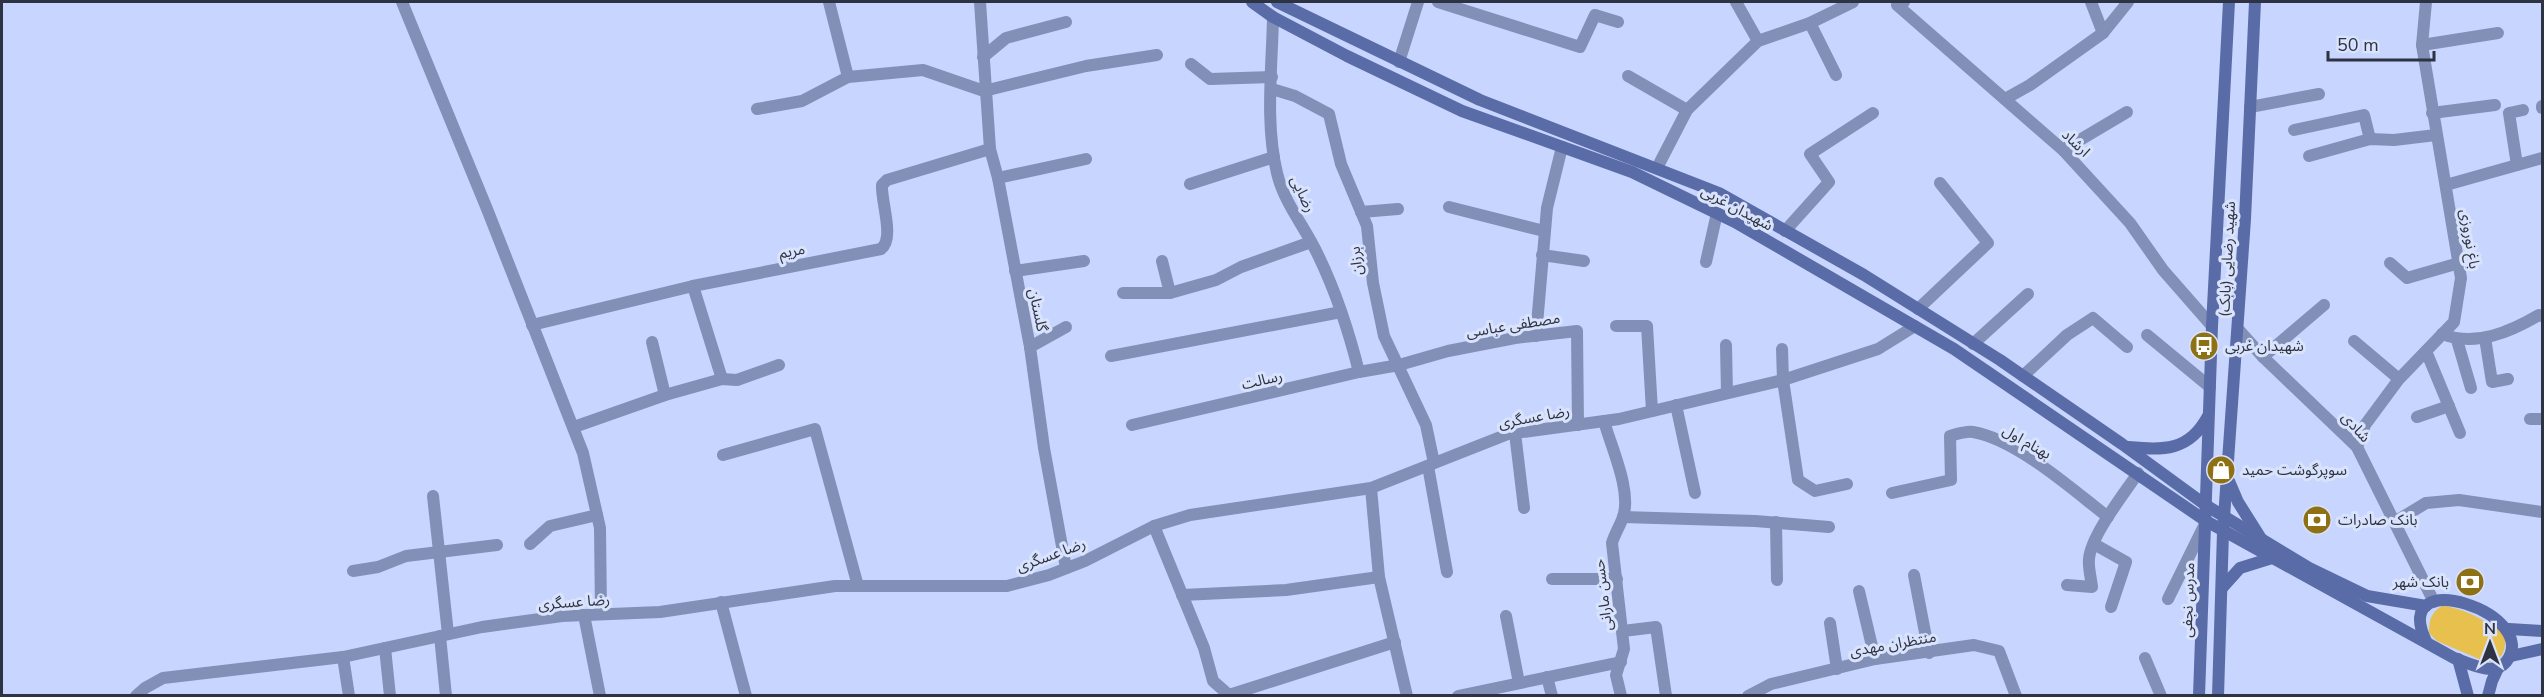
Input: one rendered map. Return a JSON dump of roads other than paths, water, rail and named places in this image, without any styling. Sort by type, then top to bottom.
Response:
[{"type":"main road","name":"شهیدان غربی","points":[[1252,2],[1273,17],[1347,56],[1462,111],[1632,172],[1717,213],[1954,349],[2223,532]]},
{"type":"main road","name":"شهید رضایی (بابک)","points":[[2207,506],[2212,326],[2229,2]]},
{"type":"main road","name":"شهید رضایی (بابک)","points":[[2225,518],[2238,329],[2255,2]]},
{"type":"main road","name":"شهیدان غربی","points":[[1282,3],[1480,100],[1719,193],[1817,248],[2023,376],[2225,518]]},
{"type":"main road","points":[[1806,263],[1817,248]]},
{"type":"main road","points":[[2127,447],[2164,450],[2200,431],[2210,413]]},
{"type":"main road","points":[[2228,477],[2238,502],[2262,540]]},
{"type":"main road","name":"مدرس نجفی","points":[[2199,696],[2207,506]]},
{"type":"main road","points":[[2218,696],[2225,518],[2309,568],[2367,596],[2430,604]]},
{"type":"main road","points":[[2223,532],[2458,659],[2488,669],[2504,665],[2511,656],[2513,644],[2509,629]]},
{"type":"main road","points":[[2221,589],[2240,568],[2272,558]]},
{"type":"main road","points":[[2426,641],[2419,626],[2420,615],[2430,604],[2441,599],[2455,600],[2485,610],[2509,629],[2542,632]]},
{"type":"main road","points":[[2511,656],[2542,649]]},
{"type":"main road","points":[[2458,659],[2468,696]]},
{"type":"main road","points":[[2488,696],[2499,666]]},
{"type":"street","points":[[402,2],[583,453],[600,528],[601,615]]},
{"type":"street","points":[[829,2],[848,77]]},
{"type":"street","name":"گلستان","points":[[980,2],[984,92],[990,149],[998,178],[1030,347],[1044,448],[1066,568]]},
{"type":"street","points":[[1399,62],[1418,2]]},
{"type":"street","points":[[1438,2],[1580,47],[1595,15],[1618,22]]},
{"type":"street","points":[[1736,2],[1758,41]]},
{"type":"street","points":[[1657,168],[1687,110],[1758,41],[1810,23],[1853,2]]},
{"type":"street","points":[[2091,2],[2103,33]]},
{"type":"street","points":[[2005,99],[2030,85],[2103,33],[2128,2]]},
{"type":"street","name":"باغ نوروزی","points":[[2357,447],[2365,425],[2399,379],[2454,322],[2461,278],[2422,45],[2426,2]]},
{"type":"street","name":"ارشاد","points":[[1900,3],[2063,150],[2130,223],[2163,270],[2212,326]]},
{"type":"street","name":"رضایی","points":[[1273,17],[1269,127],[1277,174],[1290,207],[1311,242],[1341,312],[1359,372]]},
{"type":"street","points":[[983,57],[1006,38],[1066,22]]},
{"type":"street","points":[[1810,23],[1836,75]]},
{"type":"street","points":[[2422,45],[2498,33]]},
{"type":"street","points":[[757,109],[802,101],[848,77],[923,70],[984,92],[1086,66],[1157,55]]},
{"type":"street","points":[[1191,64],[1210,79],[1272,83]]},
{"type":"street","points":[[1628,76],[1687,110]]},
{"type":"street","name":"برزان","points":[[1272,83],[1329,114],[1341,164],[1367,226],[1373,284],[1384,336],[1426,425],[1447,572]]},
{"type":"street","points":[[2250,107],[2319,94]]},
{"type":"street","points":[[2432,113],[2495,105]]},
{"type":"street","points":[[2517,165],[2509,113],[2523,110]]},
{"type":"street","points":[[2063,150],[2127,112]]},
{"type":"street","points":[[1785,231],[1829,182],[1810,154],[1873,113]]},
{"type":"street","points":[[2294,130],[2364,115],[2370,139]]},
{"type":"street","points":[[2309,156],[2370,139],[2394,140],[2436,135]]},
{"type":"street","points":[[1536,336],[1547,208],[1562,147]]},
{"type":"street","name":"مریم","points":[[532,325],[693,286],[881,249],[887,243],[888,235],[882,185],[887,180],[990,149]]},
{"type":"street","points":[[1190,184],[1274,157]]},
{"type":"street","points":[[2446,185],[2542,158]]},
{"type":"street","points":[[998,178],[1086,159]]},
{"type":"street","points":[[1918,309],[1988,243],[1940,183]]},
{"type":"street","points":[[1449,207],[1544,231]]},
{"type":"street","points":[[1361,212],[1398,209]]},
{"type":"street","points":[[1706,262],[1717,213]]},
{"type":"street","points":[[1123,293],[1170,293],[1216,280],[1241,267],[1311,242]]},
{"type":"street","points":[[1542,255],[1584,261]]},
{"type":"street","points":[[1015,271],[1084,261]]},
{"type":"street","points":[[1162,261],[1170,293]]},
{"type":"street","points":[[2390,263],[2407,278],[2459,263]]},
{"type":"street","points":[[693,286],[722,378]]},
{"type":"street","points":[[1973,344],[2028,294]]},
{"type":"street","points":[[2263,357],[2324,305]]},
{"type":"street","points":[[1111,356],[1341,312]]},
{"type":"street","points":[[2442,334],[2457,340],[2485,338],[2515,329],[2539,315],[2542,316]]},
{"type":"street","points":[[2023,376],[2067,335],[2093,318],[2127,347]]},
{"type":"street","points":[[1616,326],[1647,326],[1652,411]]},
{"type":"street","name":"رضا عسگری","points":[[136,696],[163,678],[343,657],[482,627],[584,615],[660,612],[835,586],[1007,586],[1066,568],[1154,526],[1190,515],[1371,488],[1515,433],[1604,421],[1783,380],[1878,349],[1915,326]]},
{"type":"street","points":[[1030,347],[1066,327]]},
{"type":"street","name":"شادی","points":[[2238,329],[2263,357],[2357,447],[2396,521],[2430,604]]},
{"type":"street","name":"مصطفی عباسی","points":[[1399,366],[1448,351],[1577,331],[1578,425]]},
{"type":"street","points":[[2147,335],[2210,387]]},
{"type":"street","points":[[2485,338],[2492,382],[2508,379]]},
{"type":"street","points":[[2457,340],[2471,388]]},
{"type":"street","points":[[2354,341],[2399,379]]},
{"type":"street","points":[[652,342],[665,395]]},
{"type":"street","points":[[1726,345],[1727,393]]},
{"type":"street","points":[[1782,349],[1783,380],[1798,480],[1815,491],[1847,484]]},
{"type":"street","points":[[2426,351],[2460,433]]},
{"type":"street","points":[[574,427],[665,395],[722,378],[737,380],[779,364]]},
{"type":"street","name":"رسالت","points":[[1132,425],[1359,372],[1399,366]]},
{"type":"street","points":[[1676,405],[1695,493]]},
{"type":"street","points":[[2417,417],[2449,406]]},
{"type":"street","name":"حسن مارانی","points":[[1604,421],[1623,481],[1625,500],[1623,517],[1612,543],[1623,631],[1624,649],[1616,675],[1621,696]]},
{"type":"street","points":[[723,455],[815,429],[858,586]]},
{"type":"street","name":"بهنام اول","points":[[1892,493],[1951,480],[1950,436],[1972,431],[2001,441],[2042,466],[2108,517]]},
{"type":"street","points":[[1515,433],[1524,508]]},
{"type":"street","points":[[2067,585],[2092,587],[2089,559],[2094,544],[2108,517],[2138,473]]},
{"type":"street","points":[[1371,488],[1379,577],[1407,696]]},
{"type":"street","points":[[433,496],[439,551],[446,696]]},
{"type":"street","points":[[2396,521],[2426,503],[2459,500],[2542,512]]},
{"type":"street","points":[[530,544],[550,526],[597,515]]},
{"type":"street","points":[[1623,517],[1677,517],[1829,527]]},
{"type":"street","points":[[2168,599],[2206,521]]},
{"type":"street","points":[[1776,522],[1777,580]]},
{"type":"street","points":[[1154,526],[1204,648],[1213,681],[1230,695],[1395,642]]},
{"type":"street","points":[[2094,544],[2126,562],[2111,607]]},
{"type":"street","points":[[353,571],[378,567],[406,556],[497,545]]},
{"type":"street","points":[[1914,574],[1929,652]]},
{"type":"street","points":[[1182,595],[1286,590],[1379,577]]},
{"type":"street","points":[[1552,579],[1617,579]]},
{"type":"street","points":[[1859,591],[1875,659]]},
{"type":"street","points":[[721,602],[746,696]]},
{"type":"street","points":[[584,615],[600,696]]},
{"type":"street","points":[[1506,616],[1519,683]]},
{"type":"street","points":[[1830,623],[1837,669]]},
{"type":"street","points":[[1623,631],[1656,627],[1666,696]]},
{"type":"street","name":"منتظران مهدی","points":[[1748,696],[1771,684],[1875,659],[1974,645],[1999,651],[2016,696]]},
{"type":"street","points":[[385,648],[390,696]]},
{"type":"street","points":[[343,657],[349,696]]},
{"type":"street","points":[[2145,658],[2161,696]]},
{"type":"street","points":[[1458,696],[1621,662]]},
{"type":"street","points":[[1547,677],[1552,696]]},
{"type":"place","name":"شهیدان غربی","points":[[2204,346]]},
{"type":"place","name":"سوپرگوشت حمید","points":[[2221,470]]},
{"type":"place","name":"بانک صادرات","points":[[2317,520]]},
{"type":"place","name":"بانک شهر","points":[[2470,582]]}]
